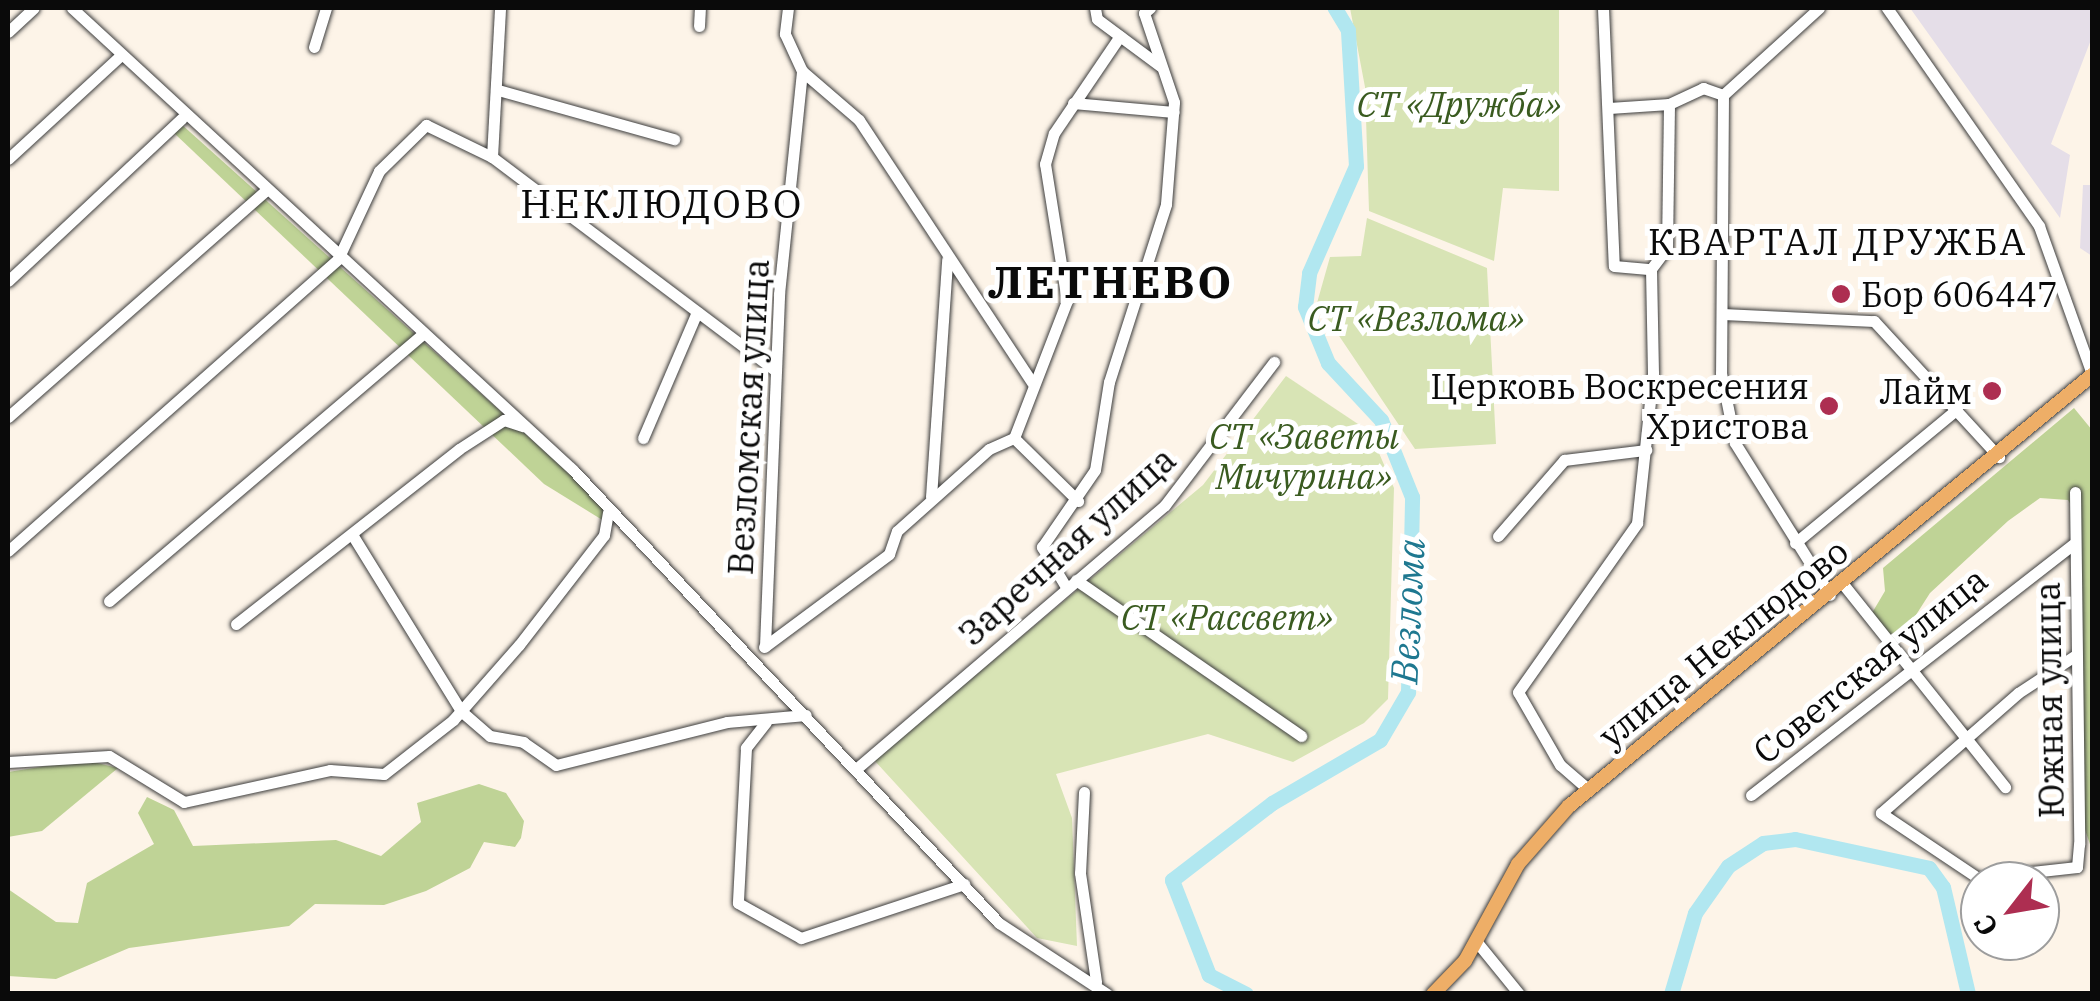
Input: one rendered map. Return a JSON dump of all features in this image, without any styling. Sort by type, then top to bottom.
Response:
[{"type":"main road","name":"улица Неклюдово","points":[[1433,994],[1476,941],[1534,842],[1588,790],[1999,457],[2092,374]]},
{"type":"street","points":[[8,32],[34,8]]},
{"type":"street","points":[[72,8],[182,118],[527,427],[856,769],[874,797],[1014,936],[1096,982],[1107,994]]},
{"type":"street","points":[[314,47],[326,8]]},
{"type":"street","points":[[492,158],[500,8]]},
{"type":"street","points":[[699,26],[700,8]]},
{"type":"street","points":[[788,8],[785,34],[802,71],[859,120],[947,260],[1032,382]]},
{"type":"street","points":[[1096,8],[1125,40],[1163,68]]},
{"type":"street","points":[[1150,8],[1150,34],[1174,112],[1162,227],[1109,382],[1095,470],[1078,501],[1042,546],[1071,584],[1301,736]]},
{"type":"street","points":[[1603,8],[1614,266],[1651,269]]},
{"type":"street","points":[[1819,8],[1723,94],[1724,415],[1795,543],[1830,595]]},
{"type":"street","points":[[1888,8],[2040,226],[2092,374]]},
{"type":"street","points":[[750,657],[889,554],[897,531],[931,496],[1014,438],[1032,382],[1067,301],[1045,164],[1073,104],[1125,40],[1150,34]]},
{"type":"street","points":[[8,159],[119,57]]},
{"type":"street","name":"Везломская улица","points":[[765,646],[775,370],[802,71]]},
{"type":"street","points":[[1608,108],[1669,104],[1703,88],[1723,94]]},
{"type":"street","points":[[498,90],[674,139]]},
{"type":"street","points":[[1073,104],[1174,112]]},
{"type":"street","points":[[1588,790],[1560,765],[1519,686],[1635,528],[1646,450],[1651,269],[1667,248],[1669,104]]},
{"type":"street","points":[[8,281],[182,118]]},
{"type":"street","points":[[8,551],[338,259],[379,171],[426,124],[492,158],[775,370]]},
{"type":"street","points":[[8,417],[264,192]]},
{"type":"street","points":[[931,496],[947,260]]},
{"type":"street","points":[[644,438],[697,312]]},
{"type":"street","points":[[1723,314],[1874,321],[1999,457]]},
{"type":"street","points":[[109,601],[423,334]]},
{"type":"street","name":"Заречная улица","points":[[856,769],[1194,476],[1274,362]]},
{"type":"street","points":[[1795,543],[1957,409]]},
{"type":"street","points":[[236,624],[504,420],[527,427]]},
{"type":"street","points":[[1014,438],[1078,501]]},
{"type":"street","points":[[1498,536],[1564,460],[1646,450]]},
{"type":"street","name":"Южная улица","points":[[1960,740],[1881,813],[1978,878],[2074,872],[2075,492]]},
{"type":"street","points":[[8,762],[109,756],[164,797],[198,802],[330,770],[379,776],[462,710],[604,534],[608,512]]},
{"type":"street","points":[[353,536],[462,710],[490,736],[564,766],[715,725],[806,716]]},
{"type":"street","name":"Советская улица","points":[[1751,795],[1906,669],[2074,544]]},
{"type":"street","points":[[1844,584],[1960,740],[2005,786]]},
{"type":"street","points":[[1960,740],[2076,655]]},
{"type":"street","points":[[766,722],[746,748],[738,903],[800,938],[964,884]]},
{"type":"street","points":[[1084,792],[1080,873],[1096,982]]},
{"type":"street","points":[[1476,941],[1519,994]]},
{"type":"shaded area","points":[[1910,8],[2092,8],[2092,37],[2051,144],[2070,155],[2060,218]]},
{"type":"shaded area","points":[[2083,185],[2092,185],[2092,256],[2080,248]]},
{"type":"green space","name":"СТ «Дружба»","points":[[1350,8],[1559,8],[1559,191],[1503,188],[1494,261],[1369,211],[1365,87]]},
{"type":"green space","points":[[180,123],[578,481],[608,512],[604,521],[544,484],[174,133]]},
{"type":"green space","name":"СТ «Везлома»","points":[[1367,218],[1487,268],[1496,444],[1415,449],[1317,303],[1330,257],[1361,256]]},
{"type":"green space","name":"СТ «Рассвет»","points":[[1286,376],[1370,432],[1394,488],[1388,699],[1364,723],[1293,762],[1208,734],[1056,774],[1072,818],[1077,946],[1037,938],[874,760],[1203,485]]},
{"type":"green space","points":[[2074,408],[2092,430],[2092,850],[2083,824],[2079,519],[2068,500],[2040,498],[2008,521],[1930,593],[1907,629],[1888,635],[1872,613],[1885,591],[1883,568]]},
{"type":"green space","points":[[85,760],[118,768],[42,831],[8,837],[8,772]]},
{"type":"green space","points":[[479,784],[506,793],[524,821],[521,838],[515,847],[484,842],[470,868],[426,891],[384,905],[315,904],[289,926],[129,948],[56,979],[8,976],[8,889],[56,922],[78,923],[87,883],[154,844],[138,813],[147,797],[174,810],[193,846],[336,840],[381,856],[421,822],[417,803]]},
{"type":"waterway","name":"Везлома","points":[[1246,994],[1209,975],[1172,880],[1272,803],[1380,740],[1408,692],[1412,497],[1381,420],[1328,363],[1305,307],[1309,273],[1356,166],[1348,30],[1335,8]]},
{"type":"waterway","name":"Везлома","points":[[1671,994],[1695,913],[1728,866],[1763,843],[1795,839],[1929,868],[1943,887],[1968,994]]},
{"type":"place","name":"Бор 606447","points":[[1841,294]]},
{"type":"place","name":"Лайм","points":[[1992,391]]},
{"type":"place","name":"Церковь Воскресения Христова","points":[[1829,406]]},
{"type":"district","name":"НЕКЛЮДОВО","points":[[662,203]]},
{"type":"district","name":"КВАРТАЛ ДРУЖБА","points":[[1838,241]]},
{"type":"district","name":"ЛЕТНЕВО","points":[[1111,282]]},
{"type":"park label","name":"СТ «Заветы Мичурина»","points":[[1304,456]]}]
